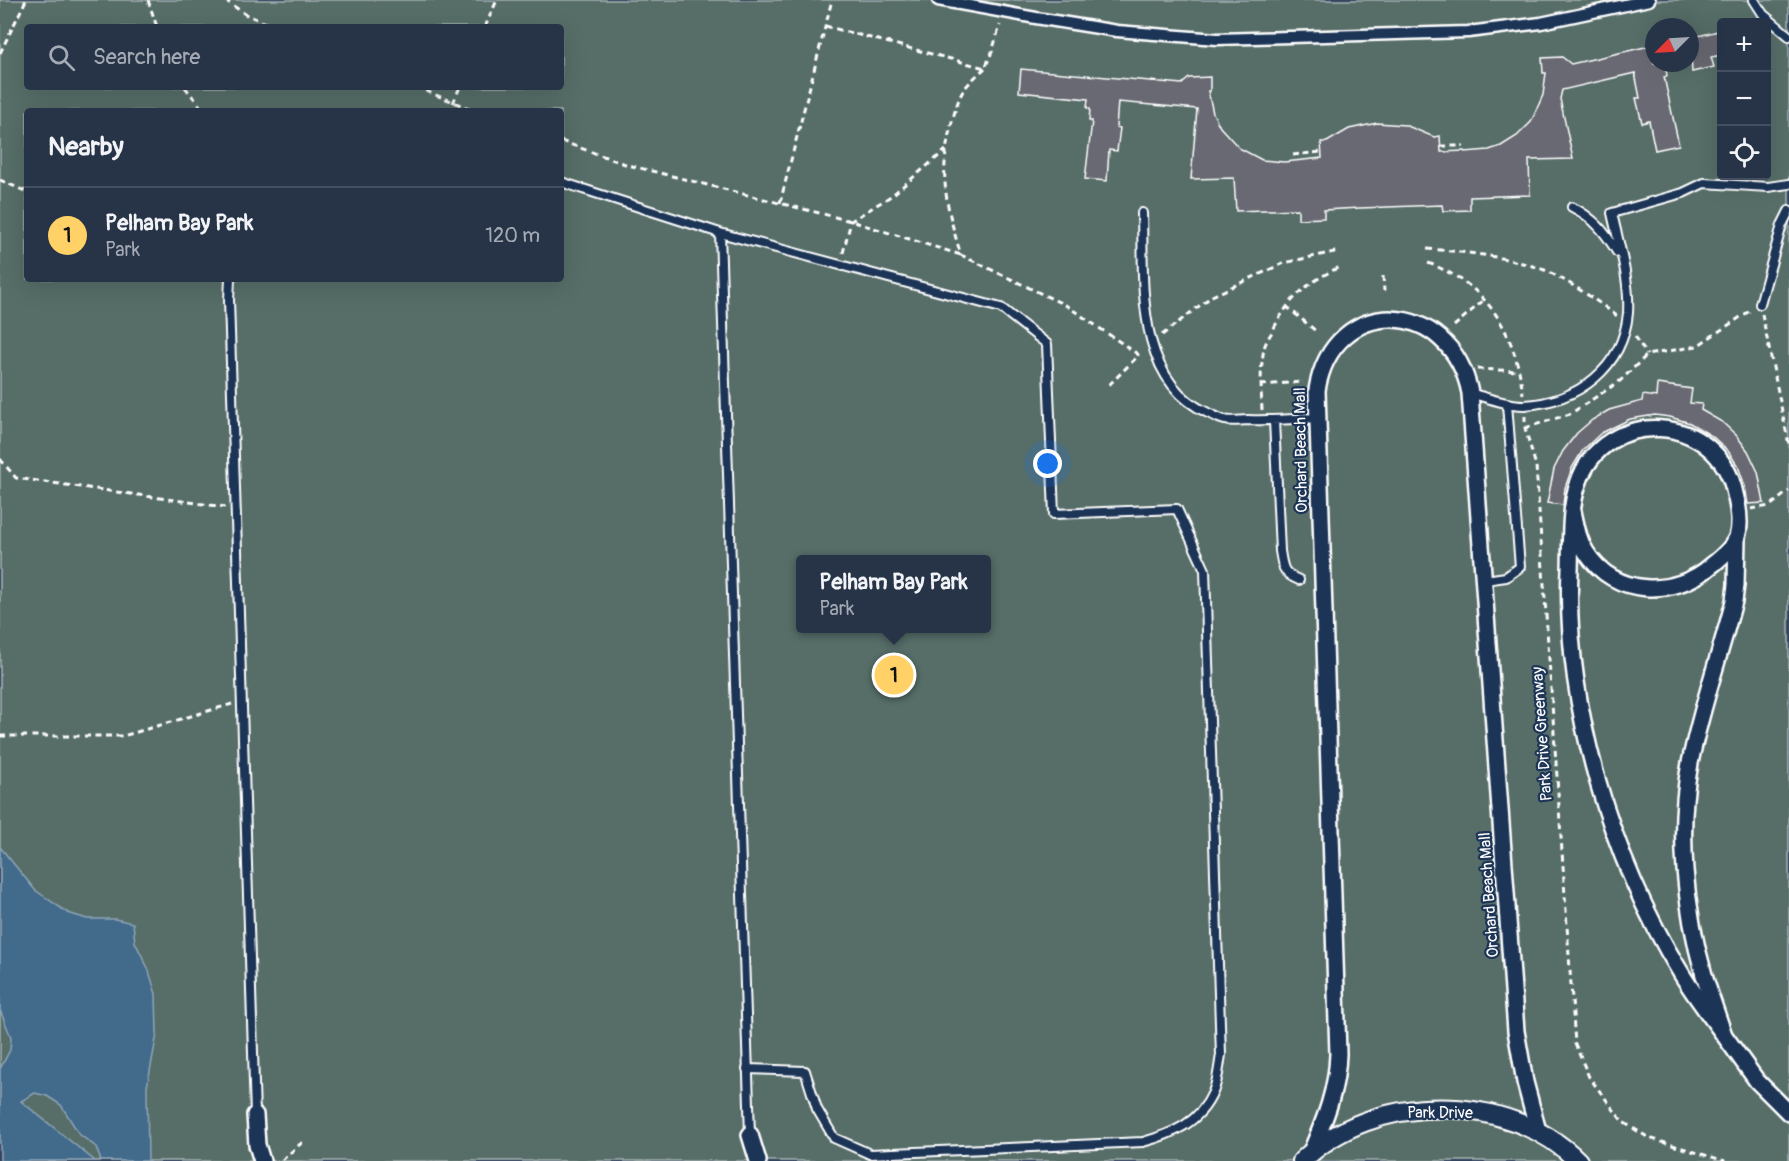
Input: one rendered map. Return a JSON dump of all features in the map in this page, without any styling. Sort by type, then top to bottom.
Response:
[{"type":"street","points":[[938,0],[1117,31],[1217,39],[1354,37],[1468,32],[1541,23],[1649,0]]},
{"type":"street","name":"Orchard Beach Mall","points":[[1306,1157],[1332,1101],[1336,1085],[1338,1054],[1316,418],[1319,376],[1328,356],[1341,340],[1350,333],[1386,319],[1407,322],[1436,333],[1458,358],[1467,378],[1470,393],[1516,1031],[1525,1082],[1538,1131]]},
{"type":"street","points":[[1724,1035],[1696,943],[1687,882],[1684,825],[1690,765],[1734,601],[1738,509],[1735,491],[1728,472],[1709,447],[1697,438],[1681,431],[1657,427],[1631,432],[1601,450],[1584,470],[1578,484],[1573,511],[1569,579],[1571,629],[1579,693],[1599,783],[1626,862],[1655,927],[1682,974],[1724,1035],[1757,1081],[1789,1113]]},
{"type":"street","points":[[1573,511],[1580,541],[1594,562],[1612,577],[1637,586],[1664,589],[1689,581],[1717,561],[1737,538]]},
{"type":"street","name":"Park Drive","points":[[1306,1157],[1336,1135],[1357,1125],[1389,1115],[1422,1110],[1457,1110],[1492,1114],[1538,1131],[1560,1144],[1578,1161]]},
{"type":"street","points":[[255,1115],[257,1145],[262,1161]]},
{"type":"street","points":[[750,1135],[758,1161]]},
{"type":"lane","points":[[1754,0],[1763,14],[1789,36]]},
{"type":"lane","points":[[564,183],[720,233],[1000,308],[1047,344],[1054,514],[1177,509],[1205,570],[1221,1055],[1213,1092],[1198,1115],[1172,1133],[1143,1142],[870,1154],[834,1138],[818,1109],[805,1071],[747,1069]]},
{"type":"lane","points":[[1470,393],[1507,404],[1524,405],[1549,401],[1572,393],[1590,383],[1605,369],[1617,353],[1628,313],[1626,282],[1612,213],[1683,193],[1704,183],[1768,187],[1789,184]]},
{"type":"lane","points":[[1572,207],[1600,226],[1621,259]]},
{"type":"lane","points":[[1760,304],[1782,225],[1789,211]]},
{"type":"lane","points":[[1142,213],[1145,305],[1151,343],[1172,387],[1185,400],[1225,420],[1316,418]]},
{"type":"lane","points":[[720,233],[750,1135]]},
{"type":"lane","points":[[230,282],[255,1115]]},
{"type":"lane","points":[[1485,580],[1506,577],[1520,567],[1507,404]]},
{"type":"lane","points":[[1274,420],[1280,551],[1283,569],[1288,576],[1299,580]]},
{"type":"path","points":[[0,52],[26,0]]},
{"type":"path","points":[[148,0],[156,24]]},
{"type":"path","points":[[225,0],[245,14],[268,24]]},
{"type":"path","points":[[486,24],[497,0]]},
{"type":"path","points":[[780,203],[832,0]]},
{"type":"path","points":[[961,255],[944,189],[947,148],[952,122],[963,92],[985,68],[1004,13]]},
{"type":"path","points":[[825,26],[985,68]]},
{"type":"path","points":[[187,90],[202,108]]},
{"type":"path","points":[[423,90],[467,108]]},
{"type":"path","points":[[453,103],[459,90]]},
{"type":"path","points":[[564,142],[628,165],[851,221],[961,255],[1068,306],[1139,356]]},
{"type":"path","points":[[1441,146],[1464,146]]},
{"type":"path","points":[[843,253],[851,221],[891,196],[947,148]]},
{"type":"path","points":[[1293,155],[1321,152]]},
{"type":"path","points":[[0,180],[24,191]]},
{"type":"path","points":[[1427,249],[1481,253],[1543,270],[1594,298],[1626,322],[1647,355],[1697,346],[1760,304],[1789,445]]},
{"type":"path","points":[[1109,385],[1151,343],[1212,296],[1284,263],[1339,251]]},
{"type":"path","name":"Park Drive Greenway","points":[[1428,263],[1469,284],[1485,299],[1499,317],[1520,371],[1526,428],[1536,466],[1575,1044],[1589,1077],[1623,1122],[1649,1138],[1725,1161]]},
{"type":"path","points":[[1262,420],[1261,385],[1264,348],[1286,306],[1317,279],[1341,266]]},
{"type":"path","points":[[1383,276],[1384,291]]},
{"type":"path","points":[[1454,326],[1485,299]]},
{"type":"path","points":[[1286,306],[1317,332]]},
{"type":"path","points":[[1470,369],[1520,371]]},
{"type":"path","points":[[1261,385],[1303,382]]},
{"type":"path","points":[[0,459],[16,478],[236,508]]},
{"type":"path","points":[[1738,509],[1770,506],[1789,491]]},
{"type":"path","points":[[0,736],[123,736],[242,701]]},
{"type":"path","points":[[282,1160],[305,1140]]},
{"type":"green space","points":[[0,0],[1789,0],[1789,1161],[27,1161],[0,1143]]},
{"type":"water","points":[[0,847],[35,890],[68,913],[87,919],[115,919],[133,923],[135,942],[148,968],[156,994],[157,1034],[147,1087],[148,1161],[101,1161],[96,1147],[79,1134],[61,1105],[47,1096],[35,1093],[21,1101],[95,1161],[0,1161],[0,1069],[10,1050],[11,1037],[0,1010]]},
{"type":"building","points":[[1717,31],[1717,56],[1711,57],[1714,67],[1699,70],[1699,36]]},
{"type":"building","points":[[1645,47],[1645,72],[1666,72],[1667,76],[1664,77],[1679,145],[1655,150],[1649,121],[1642,123],[1636,98],[1640,98],[1635,73],[1562,90],[1560,99],[1573,159],[1529,160],[1530,195],[1470,197],[1470,210],[1443,211],[1442,205],[1360,208],[1324,210],[1324,218],[1298,219],[1298,209],[1236,211],[1234,178],[1191,179],[1197,109],[1118,102],[1116,127],[1120,128],[1117,151],[1109,150],[1107,181],[1085,179],[1092,121],[1089,121],[1088,99],[1019,92],[1021,69],[1182,84],[1189,78],[1210,77],[1210,91],[1208,91],[1213,113],[1220,127],[1239,148],[1262,160],[1284,162],[1322,158],[1321,142],[1327,142],[1349,129],[1377,123],[1405,125],[1434,137],[1440,136],[1441,152],[1489,150],[1501,146],[1517,136],[1531,122],[1543,95],[1546,73],[1543,73],[1542,58],[1562,57],[1571,64]]},
{"type":"building","points":[[1657,384],[1692,389],[1690,403],[1702,404],[1701,410],[1722,422],[1736,435],[1748,451],[1758,472],[1764,503],[1748,504],[1738,466],[1728,451],[1712,436],[1690,423],[1655,415],[1630,419],[1601,433],[1583,450],[1572,468],[1565,488],[1563,505],[1547,503],[1554,469],[1563,451],[1577,433],[1592,420],[1609,410],[1642,401],[1643,395],[1656,397]]},
{"type":"place","name":"Pelham Bay Park","points":[[894,675]]}]
